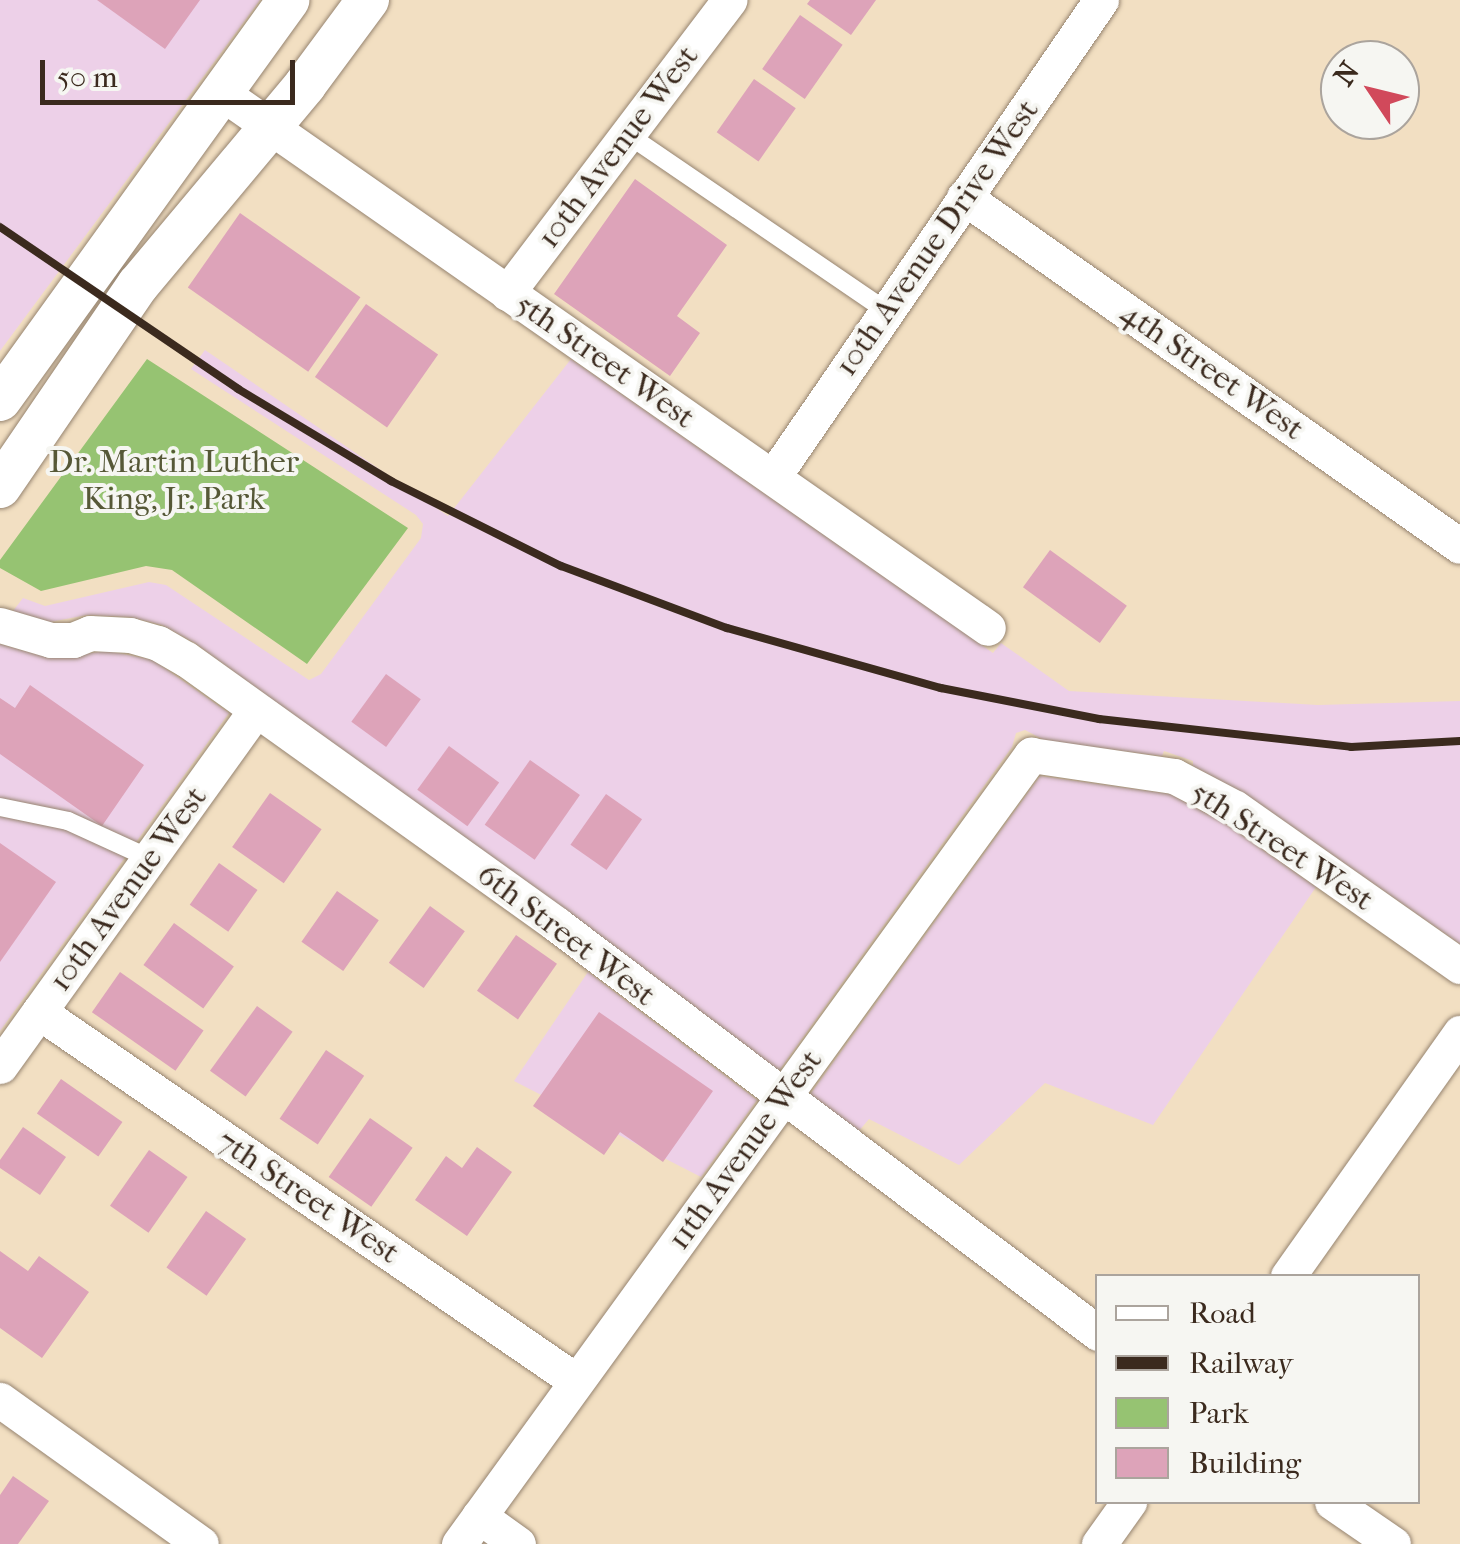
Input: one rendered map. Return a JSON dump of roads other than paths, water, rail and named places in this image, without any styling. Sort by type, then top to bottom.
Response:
[{"type":"street","points":[[0,400],[289,0]]},
{"type":"street","points":[[0,487],[138,285],[270,127],[368,0]]},
{"type":"street","name":"10th Avenue West","points":[[507,293],[730,0]]},
{"type":"street","name":"10th Avenue Drive West","points":[[773,476],[1102,0]]},
{"type":"street","name":"5th Street West","points":[[222,93],[988,628]]},
{"type":"street","name":"4th Street West","points":[[964,197],[1460,546]]},
{"type":"street","name":"6th Street West","points":[[0,625],[50,640],[107,632],[158,643],[556,924],[1095,1331]]},
{"type":"street","name":"10th Avenue West","points":[[0,1066],[255,711]]},
{"type":"street","name":"5th Street West","points":[[1030,755],[1174,776],[1235,808],[1460,966]]},
{"type":"street","name":"11th Avenue West","points":[[469,1530],[1030,755]]},
{"type":"street","name":"7th Street West","points":[[39,1012],[576,1381]]},
{"type":"street","points":[[1289,1274],[1460,1033]]},
{"type":"street","points":[[0,1400],[201,1544]]},
{"type":"street","points":[[1099,1544],[1128,1504]]},
{"type":"street","points":[[1335,1504],[1393,1544]]},
{"type":"street","points":[[469,1530],[518,1544]]},
{"type":"lane","points":[[627,134],[886,311]]},
{"type":"lane","points":[[0,808],[68,822],[149,858]]},
{"type":"railway","points":[[0,227],[238,389],[391,481],[561,566],[727,628],[941,688],[1099,719],[1351,747],[1460,741]]},
{"type":"park label","name":"Dr. Martin Luther King, Jr. Park","points":[[174,482]]}]
